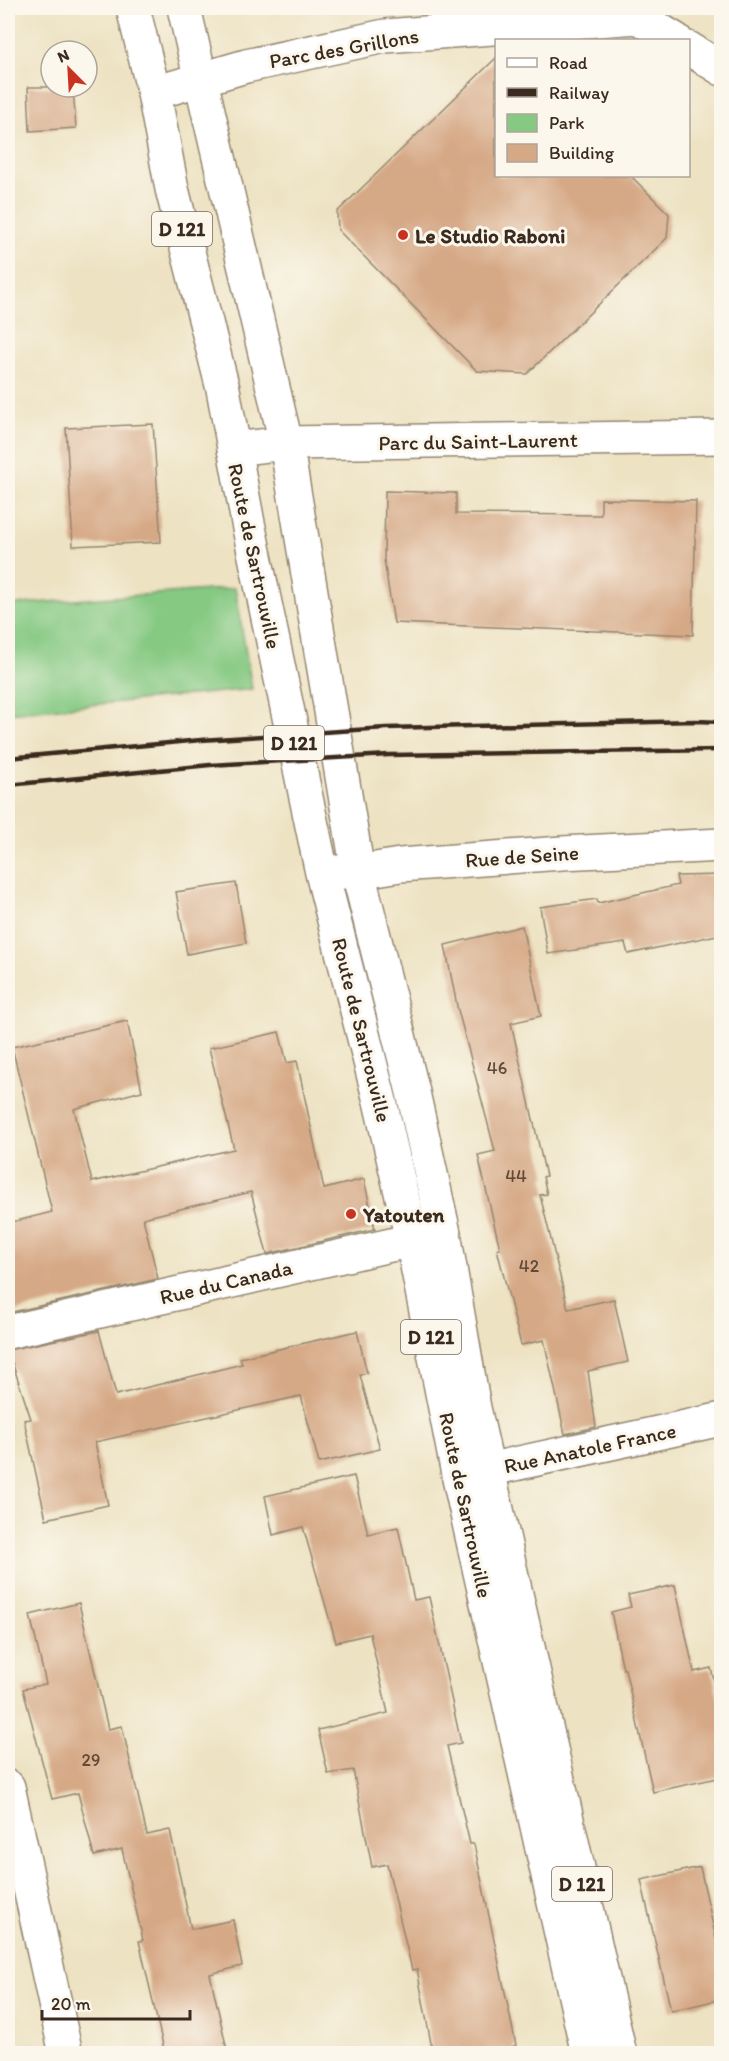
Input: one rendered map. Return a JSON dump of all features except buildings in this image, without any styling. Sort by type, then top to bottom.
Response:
[{"type":"main road","name":"Route de Sartrouville","points":[[133,8],[154,93],[172,189],[223,389],[248,523],[322,873],[380,1101],[412,1240],[620,2054]]},
{"type":"main road","name":"Route de Sartrouville","points":[[184,8],[286,443],[358,872],[413,1092],[444,1233],[474,1408],[473,1472],[588,2054]]},
{"type":"main road","name":"Parc des Grillons","points":[[154,93],[246,66],[385,36],[638,17],[674,39]]},
{"type":"main road","points":[[690,49],[722,69]]},
{"type":"main road","name":"Parc du Saint-Laurent","points":[[234,449],[286,443],[722,437]]},
{"type":"main road","name":"Rue de Seine","points":[[322,873],[358,872],[400,865],[550,854],[722,845]]},
{"type":"main road","name":"Rue du Canada","points":[[8,1332],[444,1233]]},
{"type":"main road","name":"Rue Anatole France","points":[[473,1472],[722,1419]]},
{"type":"main road","points":[[8,1787],[66,2054]]},
{"type":"green space","points":[[235,588],[252,689],[8,713],[8,605]]},
{"type":"railway","points":[[8,758],[201,740],[386,728],[722,722]]},
{"type":"railway","points":[[8,785],[210,765],[389,755],[722,750]]},
{"type":"place","name":"Le Studio Raboni","points":[[403,235]]},
{"type":"place","name":"Yatouten","points":[[351,1214]]}]
